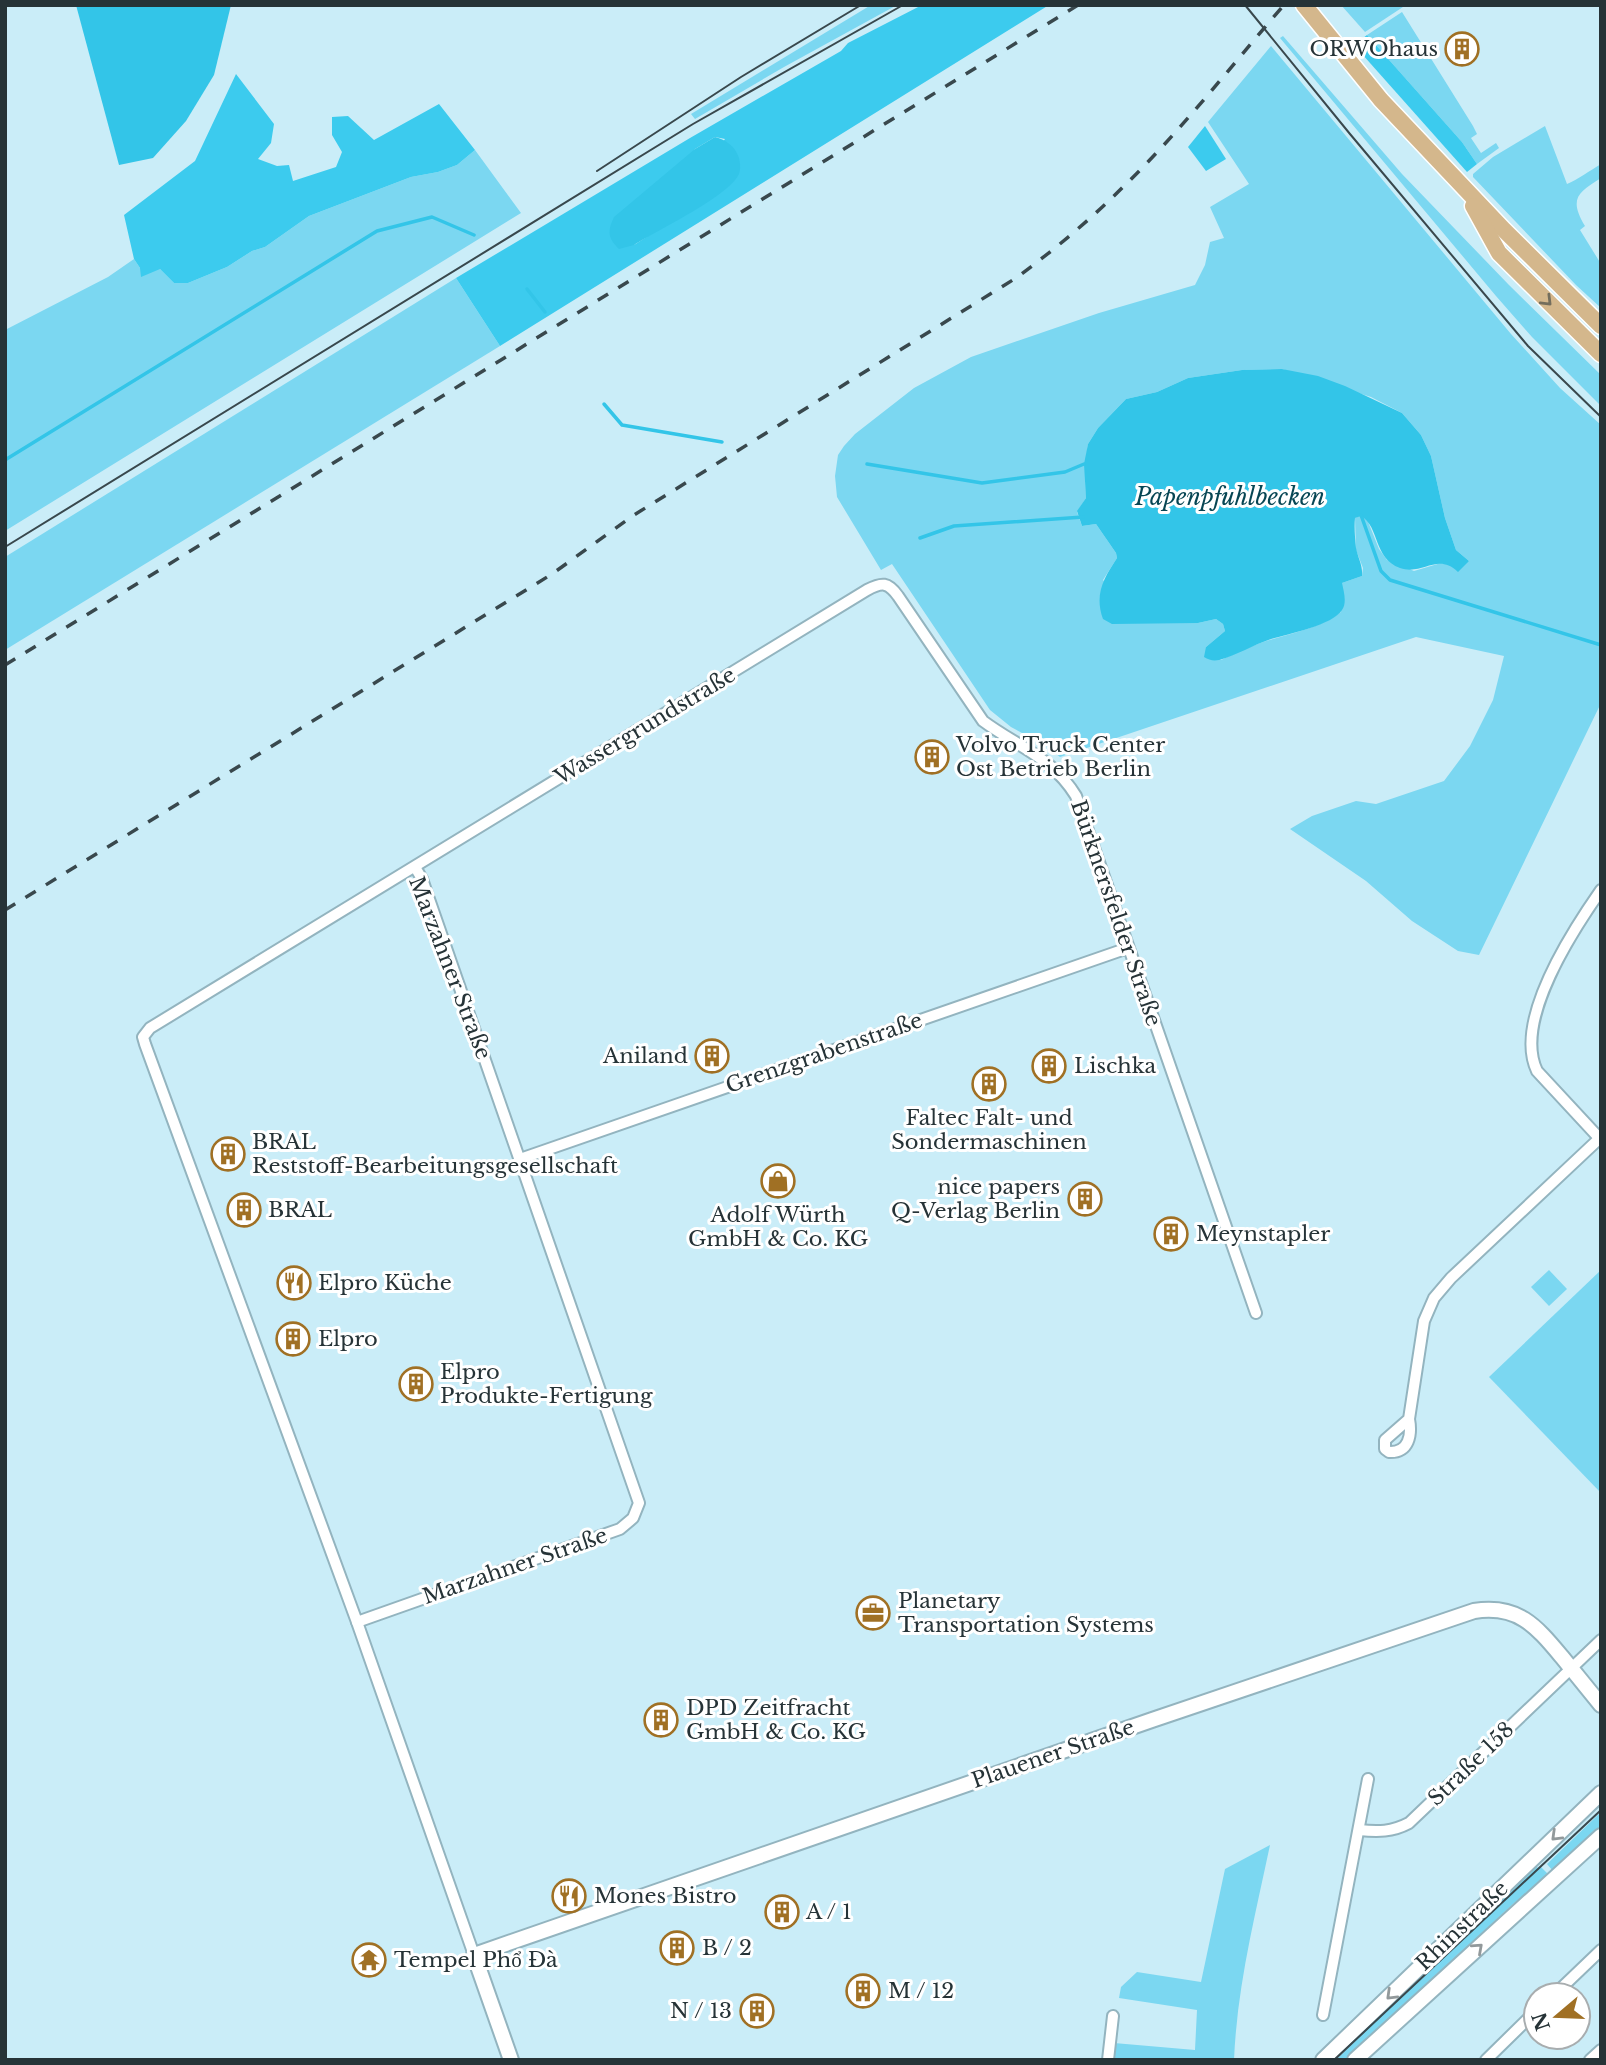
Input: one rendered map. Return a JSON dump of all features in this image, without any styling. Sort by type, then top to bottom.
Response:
[{"type":"main road","points":[[1307,9],[1381,100],[1464,189],[1601,326]]},
{"type":"main road","points":[[1464,189],[1499,253],[1601,355]]},
{"type":"street","name":"Wassergrundstraße","points":[[415,867],[875,585]]},
{"type":"street","name":"Bürknersfelder Straße","points":[[875,585],[892,587],[983,720],[1002,735],[1045,760],[1067,782],[1076,796],[1256,1313]]},
{"type":"street","name":"Marzahner Straße","points":[[357,1622],[611,1532],[628,1524],[639,1503],[447,949],[422,879],[415,867],[150,1028],[143,1037],[357,1622],[511,2060]]},
{"type":"street","points":[[1409,1419],[1424,1321],[1434,1298],[1451,1278],[1600,1138],[1537,1071],[1532,1043],[1534,1020],[1552,972],[1574,931],[1601,890]]},
{"type":"street","name":"Grenzgrabenstraße","points":[[520,1159],[1128,948]]},
{"type":"street","name":"Plauener Straße","points":[[474,1955],[1474,1611],[1488,1608],[1524,1618],[1542,1633],[1601,1705]]},
{"type":"street","name":"Straße 158","points":[[1359,1829],[1388,1831],[1409,1823],[1601,1640]]},
{"type":"street","points":[[1323,2015],[1368,1779]]},
{"type":"street","name":"Rhinstraße","points":[[1323,2060],[1601,1793]]},
{"type":"street","name":"Rhinstraße","points":[[1355,2060],[1601,1836]]},
{"type":"street","points":[[1569,1981],[1601,1950]]},
{"type":"street","points":[[1108,2060],[1113,2016]]},
{"type":"street","points":[[1486,2060],[1522,2025]]},
{"type":"street","points":[[1590,2060],[1601,2050]]},
{"type":"shaded area","points":[[871,5],[897,5],[695,119],[691,114]]},
{"type":"shaded area","points":[[922,5],[1049,5],[500,346],[456,278],[841,51],[848,43]],"holes":[[[715,137],[725,139],[656,231],[634,245],[695,149]]]},
{"type":"shaded area","points":[[1341,5],[1406,5],[1365,32]]},
{"type":"shaded area","points":[[1402,12],[1473,126],[1477,134],[1471,138],[1481,153],[1496,143],[1499,148],[1477,164],[1462,142],[1367,35]]},
{"type":"shaded area","points":[[1367,35],[1462,142],[1477,164],[1467,172],[1354,45]]},
{"type":"shaded area","points":[[1283,36],[1402,174],[1601,375],[1601,406],[1532,337],[1496,296],[1280,38]]},
{"type":"shaded area","points":[[1271,46],[1511,334],[1560,388],[1601,425],[1601,703],[1479,955],[1458,951],[1412,921],[1366,881],[1290,829],[1312,816],[1356,801],[1376,804],[1444,781],[1470,746],[1493,700],[1504,656],[1416,637],[1060,757],[1011,727],[990,710],[892,564],[881,570],[837,497],[835,476],[838,455],[844,446],[855,434],[914,388],[971,357],[1099,313],[1195,285],[1205,265],[1210,242],[1224,238],[1210,207],[1249,184],[1208,122]],"holes":[[[1282,369],[1371,397],[1402,413],[1421,435],[1431,456],[1445,518],[1456,550],[1469,561],[1451,565],[1441,563],[1414,571],[1387,560],[1379,549],[1367,519],[1361,515],[1355,518],[1356,550],[1363,568],[1362,576],[1342,583],[1341,612],[1317,625],[1260,643],[1221,660],[1206,647],[1225,631],[1223,624],[1216,619],[1198,623],[1139,622],[1103,580],[1117,558],[1116,553],[1096,524],[1082,526],[1077,512],[1086,498],[1085,467],[1088,444],[1098,428],[1126,399],[1157,392],[1188,378],[1242,370]]]},
{"type":"shaded area","points":[[236,74],[274,124],[271,143],[258,159],[277,166],[289,165],[293,181],[336,167],[342,152],[332,135],[332,117],[348,116],[374,140],[439,104],[475,150],[457,165],[411,177],[309,216],[265,247],[188,283],[174,283],[160,269],[141,277],[124,215],[195,161]]},
{"type":"shaded area","points":[[1205,126],[1226,159],[1206,171],[1188,147]]},
{"type":"shaded area","points":[[1545,126],[1567,184],[1601,164],[1601,178],[1581,193],[1577,209],[1585,226],[1580,230],[1601,264],[1601,308],[1473,177],[1473,174],[1493,157]]},
{"type":"shaded area","points":[[475,150],[521,213],[5,531],[5,330],[108,277],[134,259],[140,268],[160,269],[174,283],[188,283],[265,247],[309,216],[411,177],[457,165]]},
{"type":"shaded area","points":[[456,278],[500,346],[5,650],[5,557]]},
{"type":"shaded area","points":[[1549,1270],[1567,1289],[1549,1306],[1531,1287]]},
{"type":"shaded area","points":[[1601,1270],[1601,1493],[1489,1377]]},
{"type":"shaded area","points":[[1601,1812],[1601,1826],[1553,1871],[1547,1864]]},
{"type":"shaded area","points":[[1270,1845],[1243,1979],[1234,2060],[1113,2060],[1114,2043],[1195,2050],[1197,2010],[1119,1998],[1121,1987],[1137,1972],[1201,1982],[1225,1869]]},
{"type":"shaded area","points":[[1534,1865],[1538,1868],[1540,1866],[1549,1875],[1513,1904],[1346,2060],[1330,2060]]},
{"type":"water","points":[[76,5],[231,5],[214,75],[186,121],[153,158],[119,165]]},
{"type":"water","points":[[715,137],[730,144],[739,158],[740,172],[733,183],[692,212],[634,245],[619,249],[610,234],[614,217],[695,149]]},
{"type":"water","name":"Papenpfuhlbecken","points":[[1282,369],[1318,376],[1402,413],[1421,435],[1431,456],[1445,518],[1456,550],[1469,561],[1458,572],[1443,564],[1408,570],[1400,568],[1385,557],[1371,527],[1361,516],[1355,518],[1355,529],[1362,576],[1342,583],[1344,607],[1330,620],[1320,624],[1271,639],[1219,660],[1209,660],[1204,657],[1206,647],[1225,631],[1223,624],[1216,619],[1198,623],[1112,624],[1103,619],[1100,594],[1104,579],[1117,558],[1116,553],[1096,524],[1082,526],[1077,511],[1086,498],[1084,464],[1088,444],[1098,428],[1126,399],[1157,392],[1188,378],[1242,370]]},
{"type":"waterway","points":[[5,460],[377,231],[432,217],[474,235]]},
{"type":"waterway","points":[[527,289],[545,312]]},
{"type":"waterway","points":[[604,404],[622,425],[722,442]]},
{"type":"waterway","points":[[867,464],[982,483],[1065,472],[1084,464]]},
{"type":"waterway","points":[[1361,515],[1381,571],[1390,580],[1601,645]]},
{"type":"waterway","points":[[920,538],[954,526],[1083,517]]},
{"type":"tram line","points":[[597,171],[741,77],[861,5]]},
{"type":"tram line","points":[[5,547],[693,124],[903,5]]},
{"type":"tram line","points":[[1245,5],[1528,346],[1601,417]]},
{"type":"tram line","points":[[1334,2060],[1601,1810]]},
{"type":"railway","points":[[5,665],[1078,5]]},
{"type":"railway","points":[[5,910],[552,574],[634,515],[1016,278],[1085,223],[1144,166],[1284,5]]},
{"type":"place","name":"ORWOhaus","points":[[1462,49]]},
{"type":"place","name":"Volvo Truck Center Ost Betrieb Berlin","points":[[932,757]]},
{"type":"place","name":"Aniland","points":[[712,1056]]},
{"type":"place","name":"Lischka","points":[[1049,1066]]},
{"type":"place","name":"Faltec Falt- und Sondermaschinen","points":[[989,1084]]},
{"type":"place","name":"BRAL Reststoff-Bearbeitungsgesellschaft","points":[[228,1154]]},
{"type":"place","name":"Adolf Würth GmbH & Co. KG","points":[[778,1181]]},
{"type":"place","name":"nice papers Q-Verlag Berlin","points":[[1085,1199]]},
{"type":"place","name":"BRAL","points":[[244,1210]]},
{"type":"place","name":"Meynstapler","points":[[1171,1234]]},
{"type":"place","name":"Elpro Küche","points":[[294,1283]]},
{"type":"place","name":"Elpro","points":[[293,1339]]},
{"type":"place","name":"Elpro Produkte-Fertigung","points":[[416,1384]]},
{"type":"place","name":"Planetary Transportation Systems","points":[[873,1613]]},
{"type":"place","name":"DPD Zeitfracht GmbH & Co. KG","points":[[661,1720]]},
{"type":"place","name":"Mones Bistro","points":[[569,1896]]},
{"type":"place","name":"A / 1","points":[[782,1912]]},
{"type":"place","name":"B / 2","points":[[677,1948]]},
{"type":"place","name":"Tempel Phổ Đà","points":[[369,1960]]},
{"type":"place","name":"M / 12","points":[[863,1991]]},
{"type":"place","name":"N / 13","points":[[757,2011]]}]
